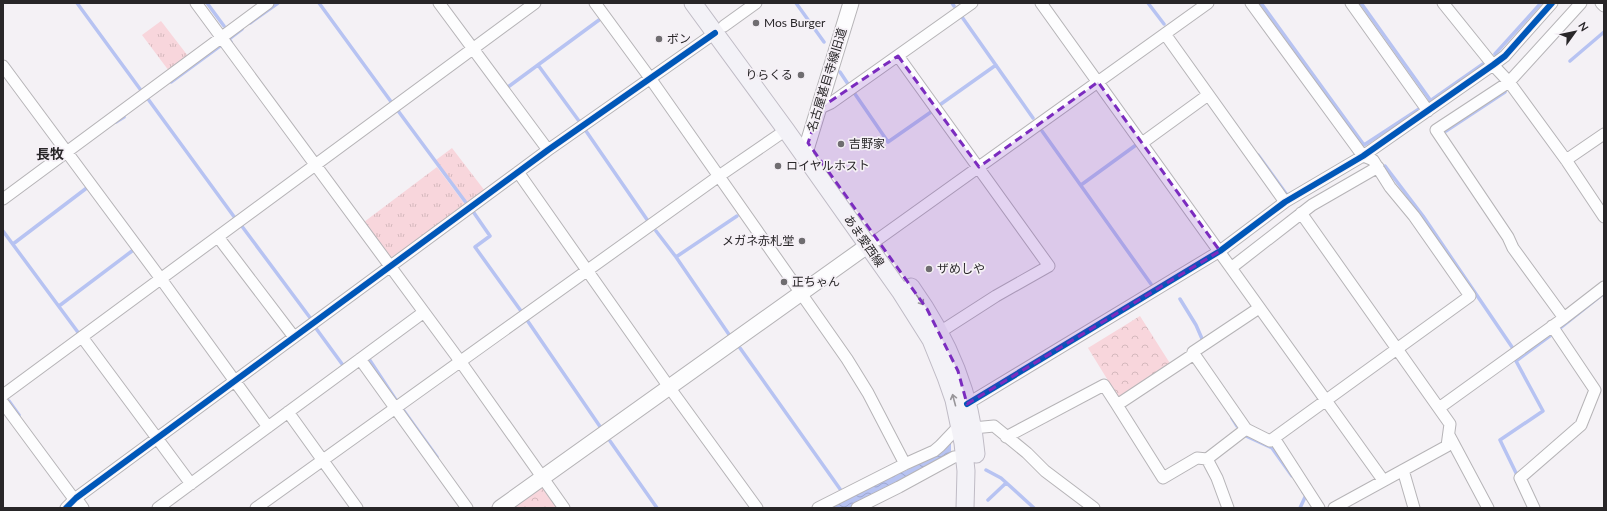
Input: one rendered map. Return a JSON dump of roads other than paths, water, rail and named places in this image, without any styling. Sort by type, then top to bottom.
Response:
[{"type":"main road","name":"あま愛西線","points":[[693,3],[720,30],[806,150],[872,243],[917,316],[930,340],[966,427],[977,470],[976,508]]},
{"type":"main road","name":"あま愛西線","points":[[707,3],[720,30],[786,130],[806,150]]},
{"type":"main road","name":"あま愛西線","points":[[872,243],[927,309],[940,332],[958,371],[967,404],[964,456],[966,471],[965,508]]},
{"type":"street","points":[[196,3],[460,361],[564,508]]},
{"type":"street","points":[[3,199],[267,3]]},
{"type":"street","points":[[439,3],[548,150]]},
{"type":"street","points":[[3,395],[535,3]]},
{"type":"street","points":[[596,3],[719,176],[865,388],[905,464]]},
{"type":"street","points":[[66,508],[75,499],[157,438],[548,150],[720,30],[756,3]]},
{"type":"street","name":"名古屋甚目寺線旧道","points":[[806,150],[851,3]]},
{"type":"street","points":[[820,108],[831,103],[972,3]]},
{"type":"street","points":[[1041,3],[1383,480]]},
{"type":"street","points":[[500,508],[1208,3]]},
{"type":"street","points":[[1194,354],[1246,429],[1270,441],[1470,296],[1423,228],[1390,187],[1373,160],[1363,156],[1251,3]]},
{"type":"street","points":[[1351,3],[1428,111]]},
{"type":"street","points":[[1443,3],[1493,65],[1509,82],[1566,160],[1604,217]]},
{"type":"street","points":[[967,404],[1220,251],[1285,202],[1363,156],[1505,56],[1552,3]]},
{"type":"street","points":[[1564,318],[1513,248],[1508,237],[1436,130],[1509,82],[1581,3]]},
{"type":"street","points":[[1601,3],[1604,6]]},
{"type":"street","points":[[1165,34],[1285,202]]},
{"type":"street","points":[[898,56],[1049,266],[996,296],[940,332]]},
{"type":"street","points":[[3,66],[161,279],[268,427]]},
{"type":"street","points":[[1142,143],[1208,95]]},
{"type":"street","points":[[256,508],[719,176],[786,130]]},
{"type":"street","points":[[1566,160],[1604,134]]},
{"type":"street","points":[[1231,268],[1312,205],[1378,167]]},
{"type":"street","points":[[518,172],[669,387],[757,508]]},
{"type":"street","points":[[1301,213],[1450,424],[1447,446],[1334,508]]},
{"type":"street","points":[[218,237],[294,337]]},
{"type":"street","points":[[1439,408],[1564,318],[1604,287]]},
{"type":"street","points":[[1116,405],[1194,354],[1193,352],[1259,308]]},
{"type":"street","points":[[158,508],[424,312]]},
{"type":"street","points":[[1534,508],[1520,478],[1581,425],[1595,390],[1552,326]]},
{"type":"street","points":[[82,336],[191,484]]},
{"type":"street","points":[[360,359],[467,508]]},
{"type":"street","points":[[1006,437],[1104,385],[1163,478],[1197,458],[1207,459],[1246,429]]},
{"type":"street","points":[[3,403],[83,508]]},
{"type":"street","points":[[288,412],[356,508]]},
{"type":"street","points":[[818,508],[934,451],[966,427],[994,426],[1027,453],[1045,471],[1094,508]]},
{"type":"street","points":[[1449,435],[1488,508]]},
{"type":"street","points":[[1274,438],[1319,508]]},
{"type":"street","points":[[857,508],[954,457],[964,456]]},
{"type":"street","points":[[1207,459],[1217,478],[1228,508]]},
{"type":"street","points":[[1403,470],[1414,508]]},
{"type":"water","points":[[951,442],[951,454],[915,475],[850,508],[828,508],[911,468],[929,458]]},
{"type":"waterway","points":[[77,3],[140,89]]},
{"type":"waterway","points":[[207,3],[224,26]]},
{"type":"waterway","points":[[250,23],[278,3]]},
{"type":"waterway","points":[[319,3],[392,103]]},
{"type":"waterway","points":[[796,3],[824,42]]},
{"type":"waterway","points":[[1148,3],[1164,24]]},
{"type":"waterway","points":[[1261,3],[1364,145],[1419,109]]},
{"type":"waterway","points":[[1361,3],[1431,101]]},
{"type":"waterway","points":[[1495,54],[1541,3]]},
{"type":"waterway","points":[[962,17],[1033,118]]},
{"type":"waterway","points":[[508,87],[599,20]]},
{"type":"waterway","points":[[231,42],[229,39],[242,29]]},
{"type":"waterway","points":[[1570,61],[1604,32]]},
{"type":"waterway","points":[[171,82],[220,46]]},
{"type":"waterway","points":[[1430,101],[1483,64]]},
{"type":"waterway","points":[[538,65],[579,121]]},
{"type":"waterway","points":[[941,104],[996,65]]},
{"type":"waterway","points":[[840,72],[848,84]]},
{"type":"waterway","points":[[1446,131],[1505,92]]},
{"type":"waterway","points":[[855,94],[888,142],[931,112]]},
{"type":"waterway","points":[[148,99],[235,218]]},
{"type":"waterway","points":[[396,108],[467,204]]},
{"type":"waterway","points":[[116,122],[124,117]]},
{"type":"waterway","points":[[586,131],[648,221]]},
{"type":"waterway","points":[[1042,131],[1151,284]]},
{"type":"waterway","points":[[1081,185],[1136,145]]},
{"type":"waterway","points":[[1258,155],[1287,195]]},
{"type":"waterway","points":[[1385,166],[1423,216],[1512,347]]},
{"type":"waterway","points":[[13,244],[88,187]]},
{"type":"waterway","points":[[472,210],[490,236],[475,247],[521,311]]},
{"type":"waterway","points":[[676,257],[737,216]]},
{"type":"waterway","points":[[241,225],[311,319]]},
{"type":"waterway","points":[[3,231],[80,335]]},
{"type":"waterway","points":[[656,231],[676,257],[730,336]]},
{"type":"waterway","points":[[59,306],[132,251]]},
{"type":"waterway","points":[[1559,329],[1603,294]]},
{"type":"waterway","points":[[1180,299],[1196,325],[1203,341],[1201,342]]},
{"type":"waterway","points":[[527,320],[601,428]]},
{"type":"waterway","points":[[315,327],[345,368]]},
{"type":"waterway","points":[[1517,475],[1500,440],[1543,411],[1516,361],[1551,335]]},
{"type":"waterway","points":[[740,348],[840,489]]},
{"type":"waterway","points":[[369,359],[396,400]]},
{"type":"waterway","points":[[9,401],[19,415]]},
{"type":"waterway","points":[[404,411],[437,457]]},
{"type":"waterway","points":[[1232,418],[1237,426]]},
{"type":"waterway","points":[[1246,436],[1272,448],[1292,476]]},
{"type":"waterway","points":[[610,441],[657,508]]},
{"type":"waterway","points":[[986,470],[1001,478],[1034,508]]},
{"type":"waterway","points":[[988,500],[1006,483]]},
{"type":"waterway","points":[[1300,508],[1306,495],[1303,492]]},
{"type":"place","name":"Mos Burger","points":[[756,23]]},
{"type":"place","name":"ボン","points":[[659,39]]},
{"type":"place","name":"りらくる","points":[[801,75]]},
{"type":"place","name":"吉野家","points":[[841,144]]},
{"type":"place","name":"ロイヤルホスト","points":[[778,166]]},
{"type":"place","name":"メガネ赤札堂","points":[[802,241]]},
{"type":"place","name":"ザめしや","points":[[929,269]]},
{"type":"place","name":"正ちゃん","points":[[784,282]]},
{"type":"district","name":"長牧","points":[[50,154]]}]
